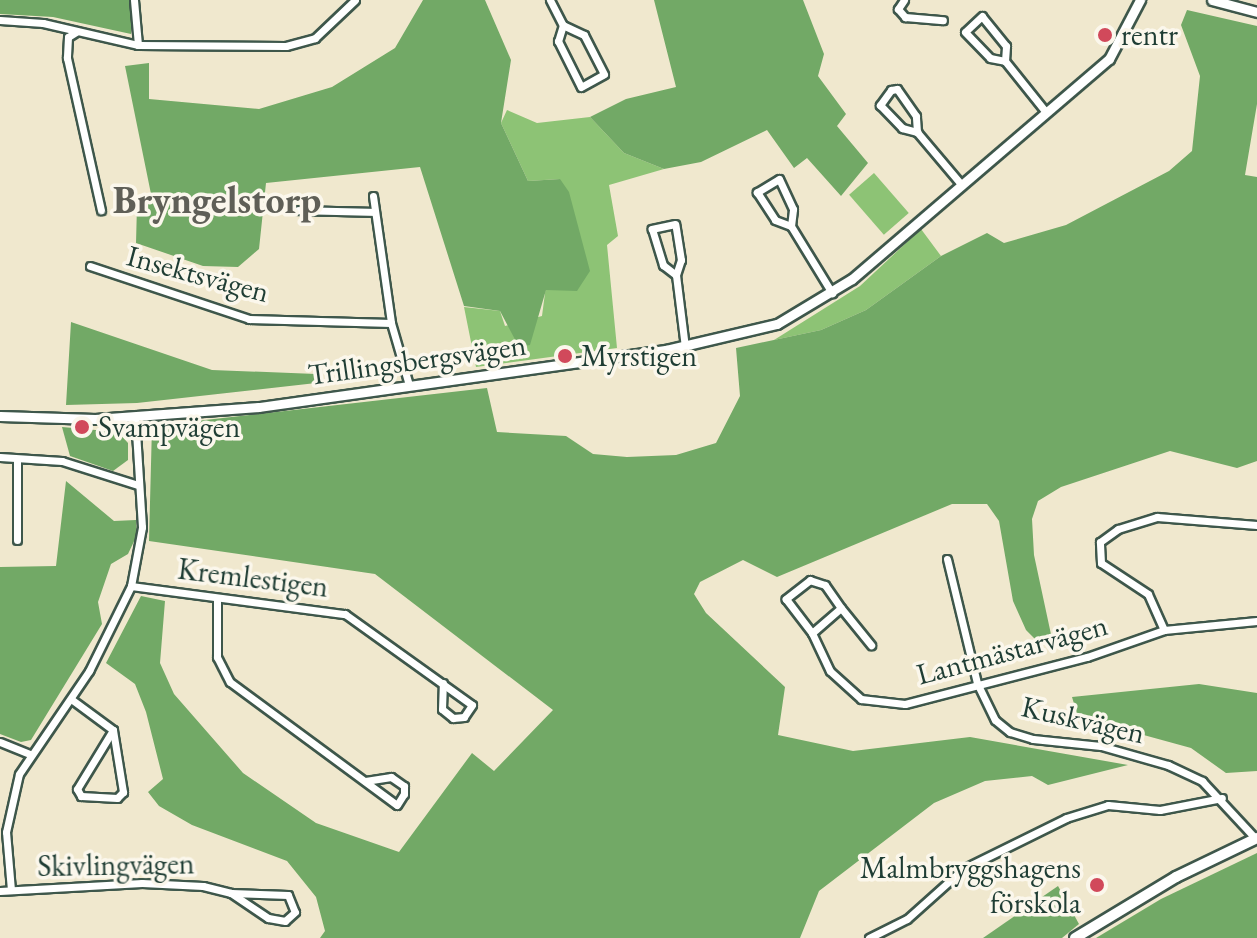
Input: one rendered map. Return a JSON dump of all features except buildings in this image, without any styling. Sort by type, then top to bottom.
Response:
[{"type":"main road","points":[[1075,938],[1176,877],[1256,838]]},
{"type":"street","points":[[134,0],[138,45]]},
{"type":"street","points":[[0,20],[138,45],[286,46],[315,38],[355,0]]},
{"type":"street","points":[[550,0],[563,25],[584,35],[604,74],[581,87],[558,41],[563,25]]},
{"type":"street","points":[[904,0],[898,9],[905,17],[943,20]]},
{"type":"street","name":"Trillingsbergsvägen","points":[[0,416],[135,416],[259,407],[685,347],[777,324],[832,293],[1109,59],[1140,0]]},
{"type":"street","points":[[1212,0],[1257,12]]},
{"type":"street","points":[[1005,61],[1006,46],[982,16],[965,32],[990,58],[1005,61],[1045,111]]},
{"type":"street","points":[[76,32],[68,37],[67,58],[101,210]]},
{"type":"street","points":[[917,132],[916,116],[897,89],[891,90],[880,105],[902,128],[917,132],[961,184]]},
{"type":"street","points":[[791,226],[793,209],[779,179],[757,192],[775,220],[791,226],[832,293]]},
{"type":"street","points":[[373,196],[391,323],[409,385]]},
{"type":"street","points":[[298,210],[374,212]]},
{"type":"street","points":[[676,275],[663,265],[652,229],[675,224],[681,260],[676,275],[685,347]]},
{"type":"street","name":"Insektsvägen","points":[[90,266],[249,319],[391,323]]},
{"type":"street","points":[[11,890],[6,832],[9,800],[30,754],[71,699],[131,586],[142,527],[135,416]]},
{"type":"street","points":[[0,457],[62,461],[138,485]]},
{"type":"street","points":[[17,460],[17,540]]},
{"type":"street","points":[[1164,630],[1148,594],[1101,563],[1100,542],[1118,529],[1157,517],[1257,525]]},
{"type":"street","name":"Kuskvägen","points":[[947,559],[977,683],[989,712],[1010,732],[1140,755],[1202,781],[1222,798],[1256,838]]},
{"type":"street","name":"Lantmästarvägen","points":[[871,645],[825,585],[803,583],[786,599],[812,633],[830,671],[861,699],[905,704],[1087,657],[1164,630],[1257,621]]},
{"type":"street","name":"Kremlestigen","points":[[131,586],[345,614],[443,683],[472,705],[464,717],[453,718],[442,709],[443,683]]},
{"type":"street","points":[[217,599],[217,657],[230,682],[397,805],[404,794],[404,786],[391,777],[365,781]]},
{"type":"street","points":[[812,633],[841,608]]},
{"type":"street","points":[[71,699],[113,730],[123,792],[117,798],[81,796],[77,789],[113,730]]},
{"type":"street","points":[[0,742],[30,754]]},
{"type":"street","points":[[869,938],[907,919],[963,869],[1066,818],[1108,805],[1160,810],[1222,798]]},
{"type":"street","name":"Skivlingvägen","points":[[0,891],[142,883],[231,893],[288,895],[295,912],[285,921],[268,918],[231,893]]},
{"type":"green space","points":[[0,0],[131,0],[131,34],[53,17],[0,14]]},
{"type":"green space","points":[[423,0],[485,0],[511,60],[501,123],[528,181],[560,179],[569,192],[590,271],[577,291],[546,290],[530,345],[519,347],[500,311],[464,306],[420,167],[266,183],[259,249],[238,267],[203,266],[136,243],[137,205],[151,194],[125,66],[149,63],[149,99],[259,109],[332,87],[395,48]]},
{"type":"green space","points":[[654,0],[803,0],[824,54],[818,76],[846,114],[837,126],[868,163],[841,196],[807,158],[794,168],[767,130],[701,162],[664,169],[624,153],[590,117],[626,99],[676,87]]},
{"type":"green space","points":[[1187,10],[1257,26],[1257,104],[1245,175],[1257,177],[1257,461],[1237,468],[1170,451],[1061,487],[1038,501],[1032,519],[1034,555],[1052,639],[1041,645],[1026,630],[1013,601],[999,521],[987,504],[952,504],[777,577],[743,560],[700,582],[694,594],[706,613],[785,687],[778,735],[853,751],[970,737],[1128,765],[1048,785],[1032,776],[985,781],[934,803],[819,891],[800,938],[320,938],[325,931],[316,897],[287,861],[192,825],[159,806],[148,792],[163,779],[146,712],[135,684],[106,663],[141,596],[165,601],[160,663],[174,694],[243,773],[316,823],[399,852],[472,753],[494,771],[553,710],[375,574],[149,541],[152,426],[487,388],[497,432],[566,436],[593,454],[627,457],[676,455],[716,443],[740,396],[736,348],[821,330],[866,310],[941,256],[987,233],[1004,243],[1066,225],[1169,171],[1192,151],[1200,76],[1181,25]]},
{"type":"green space","points":[[507,110],[537,123],[590,117],[624,153],[664,169],[609,185],[618,236],[607,245],[617,348],[476,367],[464,307],[500,311],[505,326],[542,316],[560,179],[528,181],[501,123]]},
{"type":"green space","points":[[874,173],[909,213],[884,235],[849,195]]},
{"type":"green space","points":[[921,229],[941,256],[866,310],[821,330],[774,340],[860,286]]},
{"type":"green space","points":[[71,322],[212,370],[316,374],[325,382],[137,403],[66,405]]},
{"type":"green space","points":[[62,427],[118,432],[128,443],[128,460],[113,471],[70,456]]},
{"type":"green space","points":[[66,481],[114,521],[136,520],[137,535],[128,554],[111,564],[98,602],[102,624],[31,740],[21,742],[0,734],[0,567],[56,566]]},
{"type":"green space","points":[[1199,684],[1257,693],[1257,771],[1226,773],[1191,748],[1078,717],[1072,697]]},
{"type":"green space","points":[[1257,853],[1257,938],[1096,938],[1161,899]]},
{"type":"green space","points":[[1058,886],[1079,924],[1062,938],[983,938]]},
{"type":"place","name":"rentr","points":[[1105,35]]},
{"type":"place","name":"Myrstigen","points":[[565,356]]},
{"type":"place","name":"Svampvägen","points":[[82,427]]},
{"type":"place","name":"Malmbryggshagens förskola","points":[[1097,885]]},
{"type":"district","name":"Bryngelstorp","points":[[217,200]]}]
